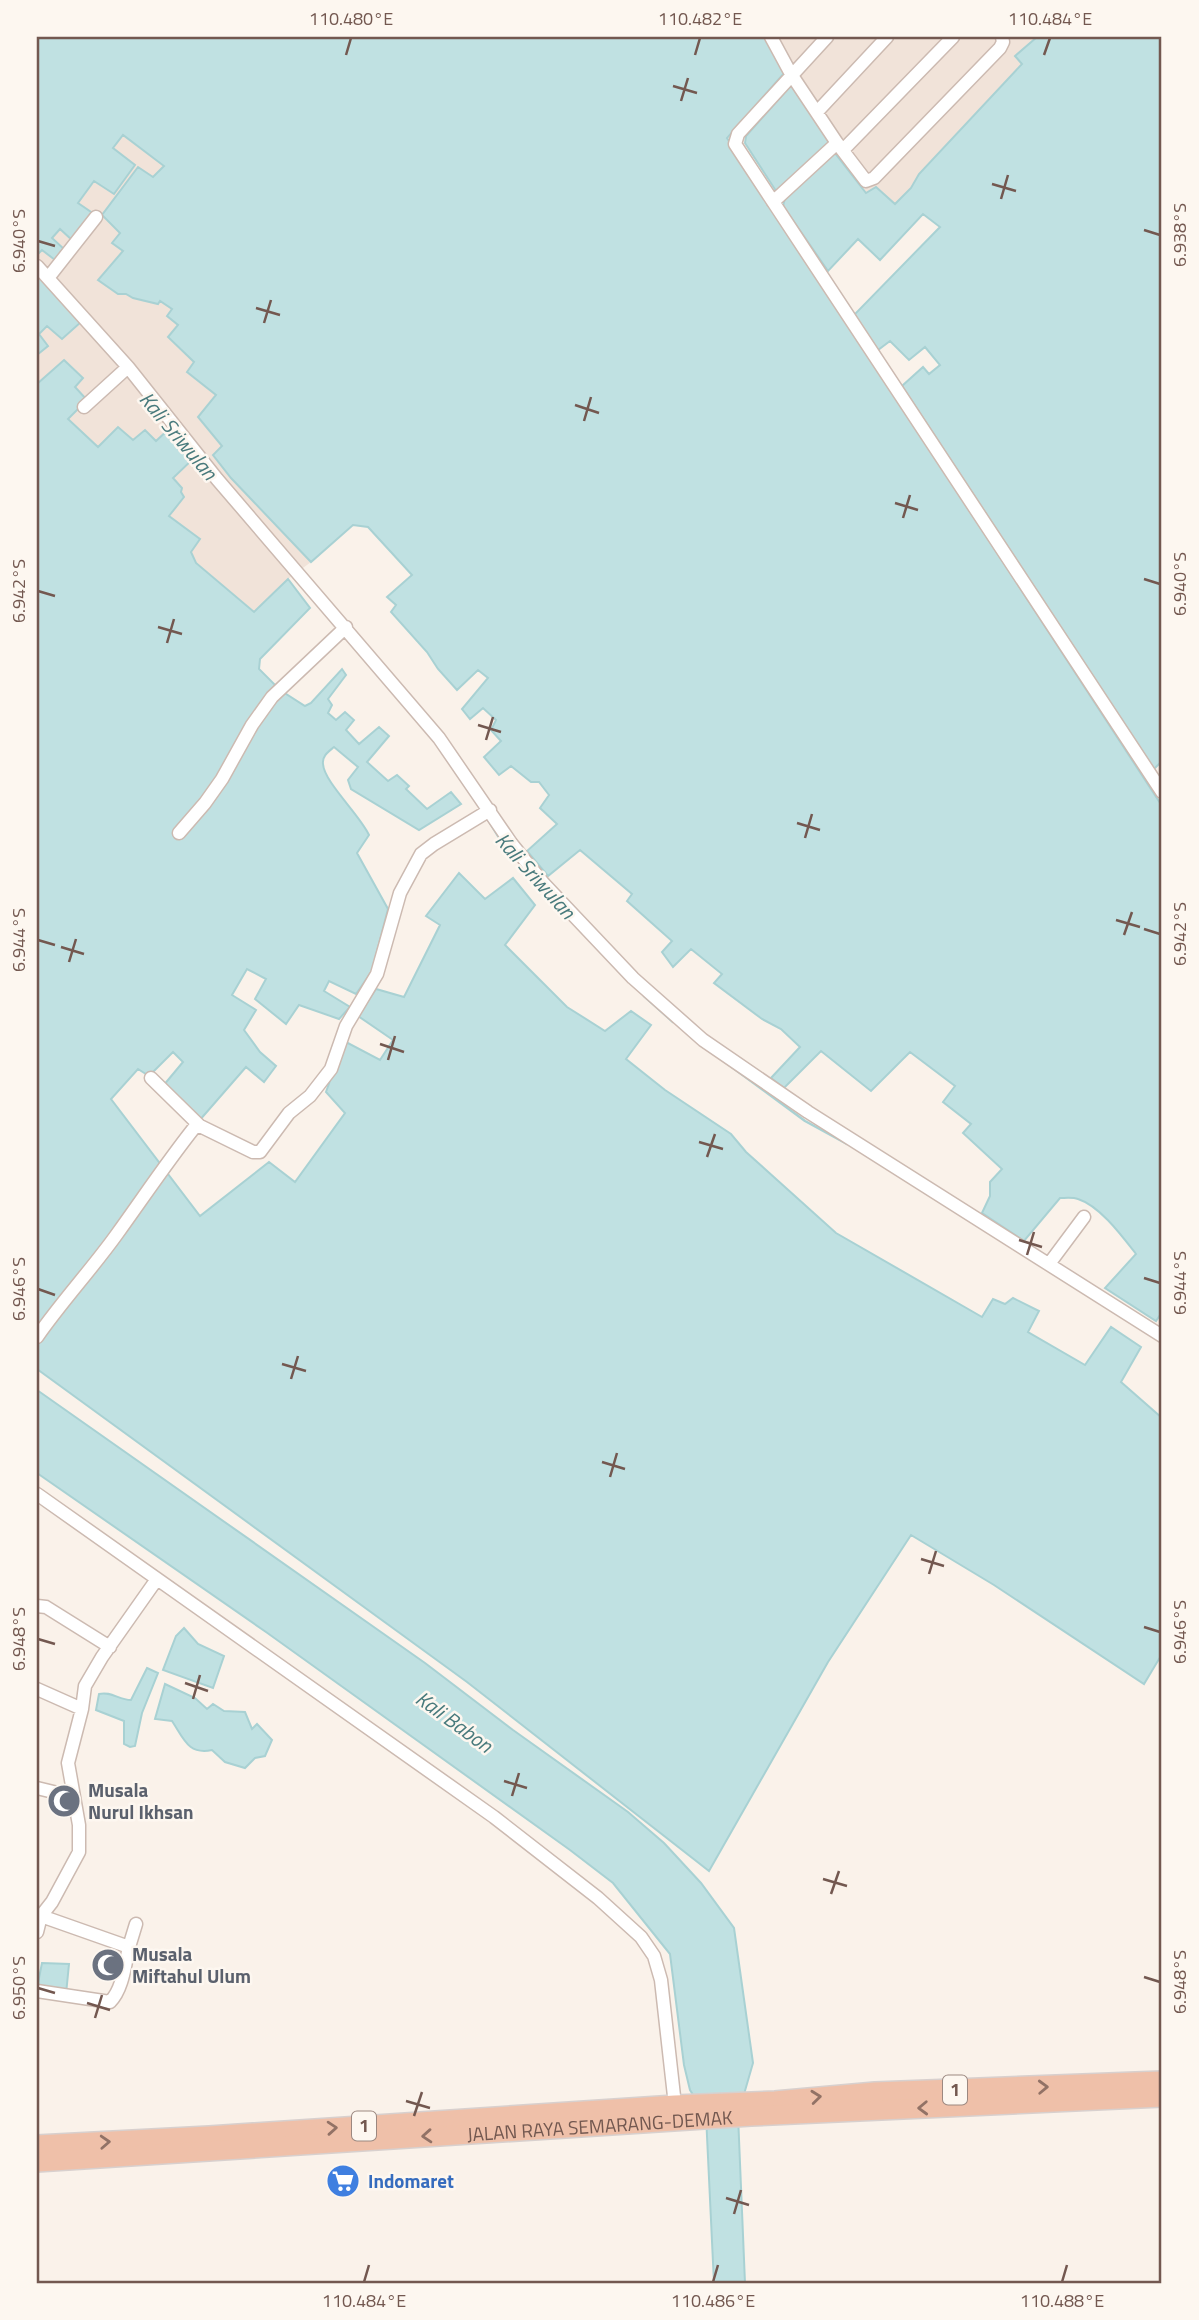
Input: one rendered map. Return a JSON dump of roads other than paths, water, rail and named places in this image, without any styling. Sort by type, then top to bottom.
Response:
[{"type":"highway","name":"JALAN RAYA SEMARANG-DEMAK","points":[[750,2108],[775,2101],[875,2092],[1162,2081]]},
{"type":"highway","name":"JALAN RAYA SEMARANG-DEMAK","points":[[37,2145],[685,2109],[1162,2097]]},
{"type":"highway","name":"JALAN RAYA SEMARANG-DEMAK","points":[[37,2162],[685,2109]]},
{"type":"street","points":[[771,37],[791,74],[840,147],[863,180],[869,181],[1000,48],[1002,37]]},
{"type":"street","points":[[827,37],[735,139],[735,144],[1160,783]]},
{"type":"street","points":[[817,112],[887,37]]},
{"type":"street","points":[[773,202],[840,147],[953,37]]},
{"type":"street","points":[[48,278],[96,217]]},
{"type":"street","points":[[37,266],[128,367],[217,479],[346,626],[439,738],[511,843],[544,884],[633,978],[703,1040],[808,1112],[1162,1336]]},
{"type":"street","points":[[84,407],[128,367]]},
{"type":"street","points":[[179,833],[222,779],[252,725],[272,697],[346,626]]},
{"type":"street","points":[[151,1078],[200,1126],[253,1152],[262,1151],[289,1113],[310,1096],[331,1069],[345,1026],[377,974],[395,908],[421,854],[489,810]]},
{"type":"street","points":[[37,1337],[117,1234],[163,1167],[194,1128],[200,1126]]},
{"type":"street","points":[[1049,1264],[1084,1217]]},
{"type":"street","points":[[37,1494],[494,1817],[598,1898],[641,1937],[654,1956],[661,1980],[685,2109]]},
{"type":"street","points":[[37,1932],[41,1916],[52,1902],[79,1852],[79,1825],[68,1759],[87,1681],[158,1579]]},
{"type":"street","points":[[37,1606],[46,1607],[110,1647]]},
{"type":"street","points":[[37,1689],[82,1709]]},
{"type":"street","points":[[37,1790],[74,1797]]},
{"type":"street","points":[[41,1916],[130,1947]]},
{"type":"street","points":[[37,1991],[110,2002],[121,1981],[136,1924]]},
{"type":"water","points":[[37,37],[766,37],[786,71],[727,138],[1162,806],[1162,1312],[1156,1321],[1105,1288],[1136,1254],[1110,1222],[1086,1203],[1076,1198],[1060,1198],[1024,1241],[982,1213],[990,1196],[990,1182],[1002,1169],[963,1133],[971,1124],[943,1102],[955,1086],[910,1052],[871,1091],[821,1051],[784,1088],[771,1078],[800,1047],[781,1029],[762,1019],[714,983],[722,974],[691,949],[673,967],[662,952],[672,941],[627,901],[632,894],[580,850],[548,876],[527,851],[557,824],[540,808],[549,795],[539,782],[531,782],[511,766],[499,775],[484,757],[501,741],[491,730],[496,720],[483,708],[470,719],[462,709],[488,678],[478,670],[457,690],[391,612],[396,605],[387,597],[412,575],[368,527],[353,525],[311,562],[231,478],[213,455],[222,446],[198,417],[216,395],[187,372],[194,362],[168,337],[178,325],[167,316],[172,309],[160,301],[158,304],[118,294],[98,280],[123,251],[112,243],[120,233],[102,215],[138,167],[153,177],[164,166],[123,135],[113,148],[135,165],[114,194],[94,181],[78,203],[94,214],[73,241],[60,229],[52,238],[65,250],[55,260],[42,250],[37,255]]},
{"type":"water","points":[[1037,37],[1162,37],[1162,765],[1160,763],[1154,769],[902,386],[923,367],[929,374],[940,365],[925,347],[909,360],[890,341],[878,350],[854,315],[940,227],[923,214],[880,260],[858,239],[828,271],[783,206],[785,198],[834,152],[866,193],[876,187],[895,204],[911,188],[919,174],[1022,64],[1015,56]]},
{"type":"water","points":[[793,83],[832,141],[778,194],[745,143],[746,136]]},
{"type":"water","points":[[37,273],[81,322],[62,339],[47,326],[39,334],[48,346],[37,355]]},
{"type":"water","points":[[64,360],[83,378],[75,387],[87,400],[68,419],[98,447],[118,427],[133,440],[145,430],[156,441],[170,428],[194,458],[173,478],[182,488],[184,497],[169,516],[200,539],[191,552],[196,563],[254,612],[288,579],[310,608],[260,659],[259,669],[280,690],[305,706],[311,703],[342,669],[346,675],[328,699],[332,705],[328,713],[336,720],[345,712],[354,720],[346,730],[359,744],[379,727],[389,736],[367,762],[388,781],[397,775],[409,786],[406,789],[427,809],[451,792],[461,804],[419,830],[351,789],[348,780],[358,767],[334,747],[324,756],[323,764],[329,780],[369,835],[357,853],[388,909],[372,971],[356,994],[329,981],[324,991],[350,1007],[339,1019],[299,1005],[286,1024],[255,999],[266,979],[247,969],[232,995],[256,1010],[244,1030],[260,1052],[276,1066],[264,1082],[246,1067],[199,1121],[163,1086],[183,1062],[173,1052],[149,1076],[138,1069],[111,1099],[200,1216],[269,1162],[295,1182],[345,1113],[326,1092],[344,1041],[380,1060],[393,1040],[358,1016],[376,989],[404,997],[440,925],[426,916],[459,873],[485,899],[513,878],[535,905],[505,945],[567,1007],[605,1031],[631,1011],[651,1025],[626,1059],[665,1090],[731,1134],[746,1152],[836,1233],[982,1317],[993,1299],[1005,1304],[1013,1298],[1039,1311],[1028,1332],[1085,1365],[1111,1327],[1141,1347],[1121,1382],[1162,1418],[1162,1654],[1144,1684],[994,1585],[911,1535],[828,1662],[709,1871],[467,1682],[37,1369],[37,384]]},
{"type":"water","name":"Kali Babon","points":[[37,1390],[425,1663],[628,1812],[664,1843],[701,1883],[734,1928],[753,2063],[738,2115],[745,2283],[714,2283],[706,2115],[690,2090],[684,2065],[670,1954],[613,1883],[570,1850],[266,1632],[37,1473]]},
{"type":"water","points":[[184,1628],[198,1644],[224,1656],[213,1688],[163,1670],[176,1636]]},
{"type":"water","points":[[147,1668],[158,1673],[142,1713],[135,1746],[130,1747],[124,1744],[124,1721],[96,1710],[99,1694],[131,1700]]},
{"type":"water","points":[[165,1684],[195,1698],[207,1709],[213,1704],[224,1711],[245,1712],[252,1729],[257,1724],[272,1740],[265,1756],[255,1758],[245,1768],[225,1762],[212,1750],[192,1748],[172,1721],[155,1719]]},
{"type":"water","points":[[42,1963],[69,1964],[66,1994],[37,1988]]},
{"type":"waterway","name":"Kali Sriwulan","points":[[487,818],[503,844],[520,863]]},
{"type":"waterway","name":"Kali Sriwulan","points":[[644,996],[673,1022]]},
{"type":"waterway","name":"Kali Sriwulan","points":[[725,1062],[805,1121],[847,1144]]},
{"type":"place","name":"Musala Nurul Ikhsan","points":[[64,1801]]},
{"type":"place","name":"Musala Miftahul Ulum","points":[[108,1965]]},
{"type":"place","name":"Indomaret","points":[[343,2181]]}]
